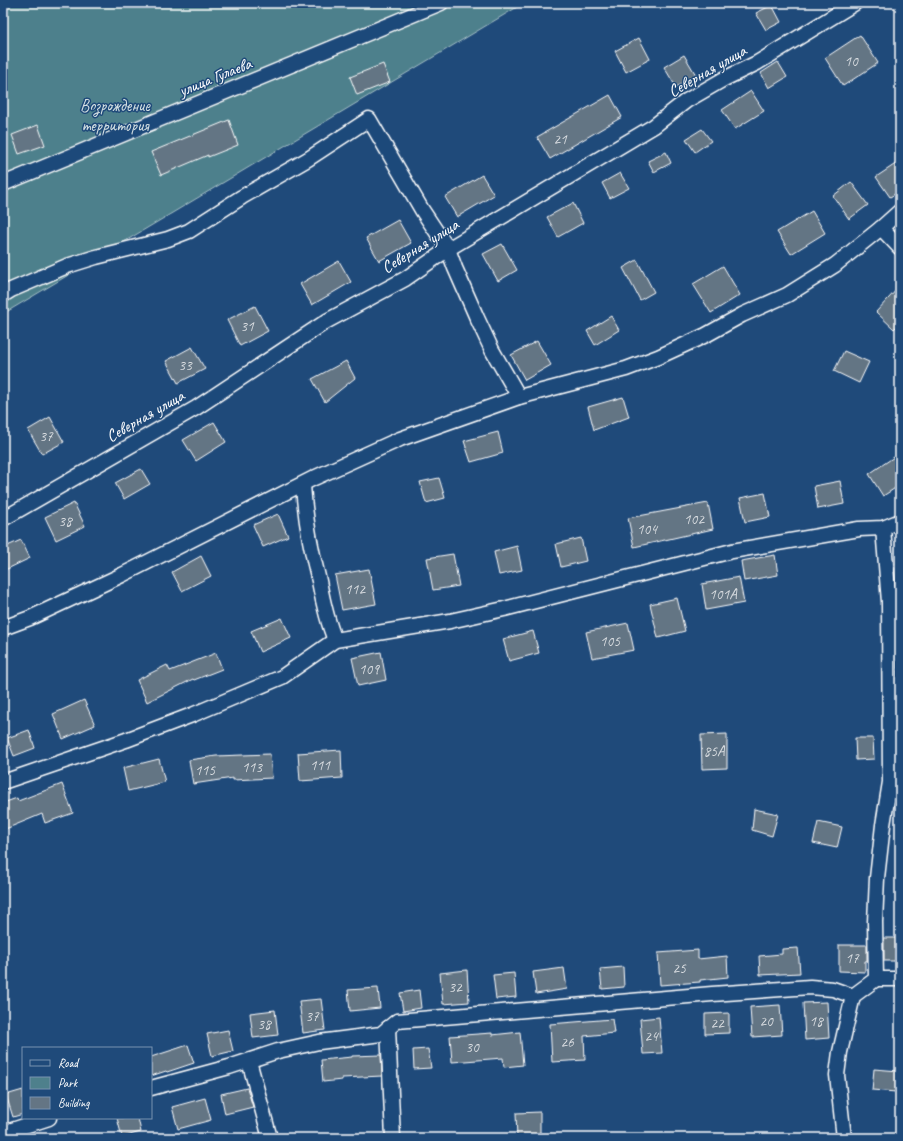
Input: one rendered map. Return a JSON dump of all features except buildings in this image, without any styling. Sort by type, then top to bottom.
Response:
[{"type":"street","name":"улица Гулаева","points":[[3,184],[441,3]]},
{"type":"street","name":"Северная улица","points":[[3,519],[196,408],[327,321],[405,279],[448,249],[654,126],[686,101],[758,63],[856,3]]},
{"type":"street","points":[[3,295],[11,290],[67,266],[96,257],[168,239],[189,231],[369,120],[422,210],[448,249],[477,318],[519,397]]},
{"type":"street","points":[[3,628],[30,618],[122,575],[303,485],[314,478],[400,439],[519,397],[626,369],[658,357],[706,335],[742,315],[787,295],[810,281],[835,265],[900,212]]},
{"type":"street","points":[[881,228],[900,248]]},
{"type":"street","points":[[303,485],[304,507],[315,567],[328,624],[335,640]]},
{"type":"street","points":[[3,782],[192,715],[268,683],[282,677],[335,640],[450,621],[504,609],[732,551],[859,529],[883,528],[900,521]]},
{"type":"street","points":[[876,979],[875,922],[877,878],[883,825],[895,782],[889,602],[883,528]]},
{"type":"street","points":[[844,1138],[838,1075],[840,1052],[853,996],[876,979],[900,979]]},
{"type":"street","points":[[152,1088],[278,1051],[319,1042],[381,1034],[397,1021],[719,993],[810,987],[833,989],[853,996]]},
{"type":"street","points":[[388,1028],[393,1138]]},
{"type":"street","points":[[249,1060],[270,1138]]},
{"type":"street","points":[[3,1133],[46,1119]]},
{"type":"green space","name":"Возрождение территория","points":[[3,3],[524,3],[3,314]]}]
